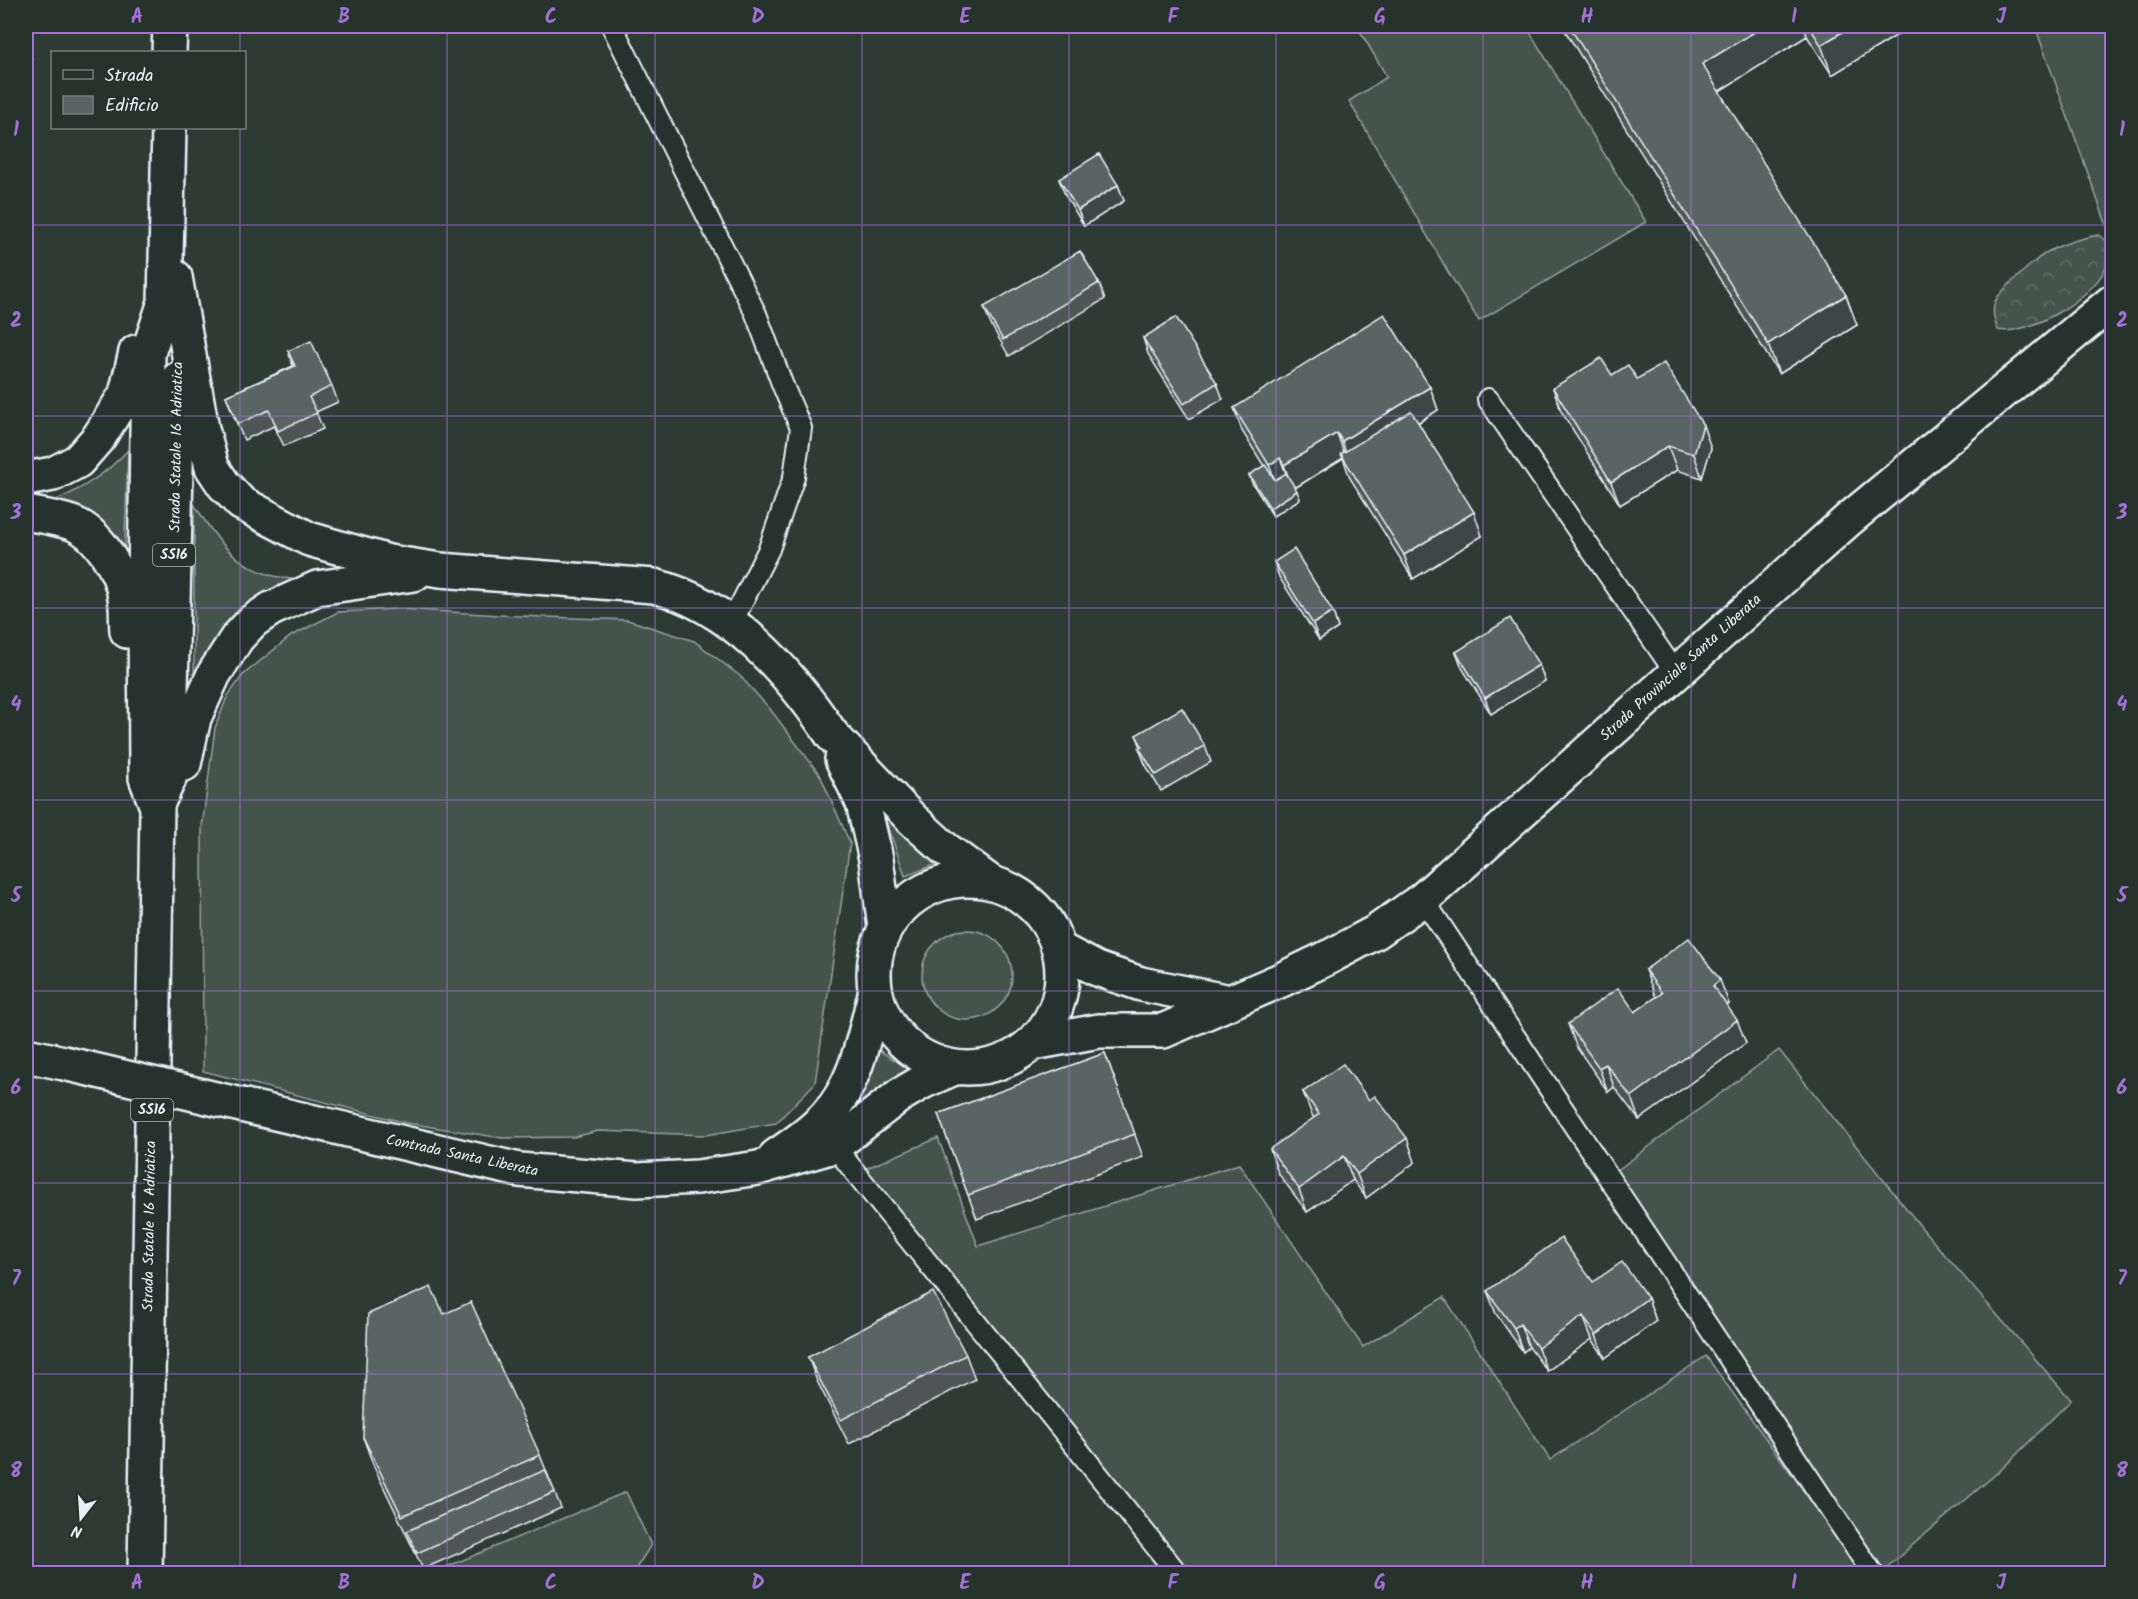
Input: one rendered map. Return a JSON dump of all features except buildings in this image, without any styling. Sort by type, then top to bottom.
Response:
[{"type":"main road","points":[[169,51],[170,26]]},
{"type":"main road","name":"Strada Statale 16 Adriatica","points":[[145,1574],[156,807],[146,778],[145,582],[148,353],[165,302],[168,129]]},
{"type":"main road","points":[[26,479],[53,474],[78,461],[99,437],[126,394],[167,231]]},
{"type":"main road","points":[[167,231],[202,429],[212,467],[224,485],[241,503],[309,539],[389,562],[440,570],[654,586],[674,591],[694,600],[732,622],[770,658],[804,694],[832,735],[912,819],[944,848],[990,882],[1013,891],[1033,906],[1049,926],[1059,949],[1062,974],[1059,999],[1049,1023],[1032,1043],[1009,1059],[983,1067],[954,1068],[927,1059],[903,1044],[885,1021],[875,995],[873,971],[876,948],[885,927],[905,904],[930,887],[960,880],[990,882]]},
{"type":"main road","name":"Strada Provinciale Santa Liberata","points":[[1032,1043],[1099,1031],[1163,1031],[1301,971],[1376,932],[1423,899],[1848,520],[2112,302]]},
{"type":"main road","points":[[26,513],[74,524],[91,536],[106,553],[118,574],[125,598],[134,788],[154,900]]},
{"type":"main road","points":[[154,900],[194,718],[214,674],[237,638],[253,621],[272,609],[317,588],[440,570]]},
{"type":"main road","points":[[832,735],[863,803],[876,859],[885,927]]},
{"type":"main road","points":[[1059,949],[1097,969],[1141,984],[1230,1002]]},
{"type":"main road","points":[[758,1168],[797,1141],[828,1114],[844,1090],[857,1061],[875,995]]},
{"type":"main road","name":"Contrada Santa Liberata","points":[[26,1055],[519,1170],[637,1180],[698,1177],[758,1168],[834,1146]]},
{"type":"main road","points":[[834,1146],[900,1095],[954,1068]]},
{"type":"lane","points":[[612,26],[756,314],[801,428],[794,477],[769,549],[732,622]]},
{"type":"lane","points":[[1488,399],[1675,672]]},
{"type":"lane","points":[[1423,899],[1873,1574]]},
{"type":"lane","points":[[834,1146],[1178,1574]]},
{"type":"green space","points":[[1357,26],[1526,26],[1646,222],[1479,321],[1349,101],[1387,77]]},
{"type":"green space","points":[[2035,26],[2112,26],[2112,240]]},
{"type":"green space","points":[[2098,235],[2107,241],[2107,262],[2098,280],[2088,291],[2042,321],[2026,327],[1998,330],[1994,314],[1995,302],[2014,280],[2049,251],[2073,241]]},
{"type":"green space","points":[[128,450],[124,564],[49,503],[92,481]]},
{"type":"green space","points":[[194,504],[220,542],[241,561],[253,568],[283,578],[325,580],[201,677],[194,672]]},
{"type":"green space","points":[[399,609],[628,620],[694,641],[740,676],[770,709],[820,775],[850,843],[815,1083],[776,1123],[706,1135],[598,1131],[574,1137],[502,1138],[407,1123],[203,1071],[202,827],[215,728],[227,697],[243,675],[291,636],[338,612]]},
{"type":"green space","points":[[880,803],[937,864],[905,876]]},
{"type":"green space","points":[[967,930],[984,934],[999,943],[1008,958],[1012,975],[1008,992],[999,1007],[984,1016],[967,1020],[950,1016],[935,1007],[926,992],[922,975],[926,958],[935,943],[950,934]]},
{"type":"green space","points":[[1779,1050],[1926,1233],[2071,1400],[2004,1467],[1880,1573],[1611,1175]]},
{"type":"green space","points":[[880,1051],[913,1071],[830,1134]]},
{"type":"green space","points":[[938,1138],[978,1246],[1239,1164],[1363,1347],[1444,1297],[1550,1460],[1706,1356],[1863,1573],[1191,1573],[862,1170]]},
{"type":"green space","points":[[626,1492],[651,1545],[633,1573],[432,1573]]}]
